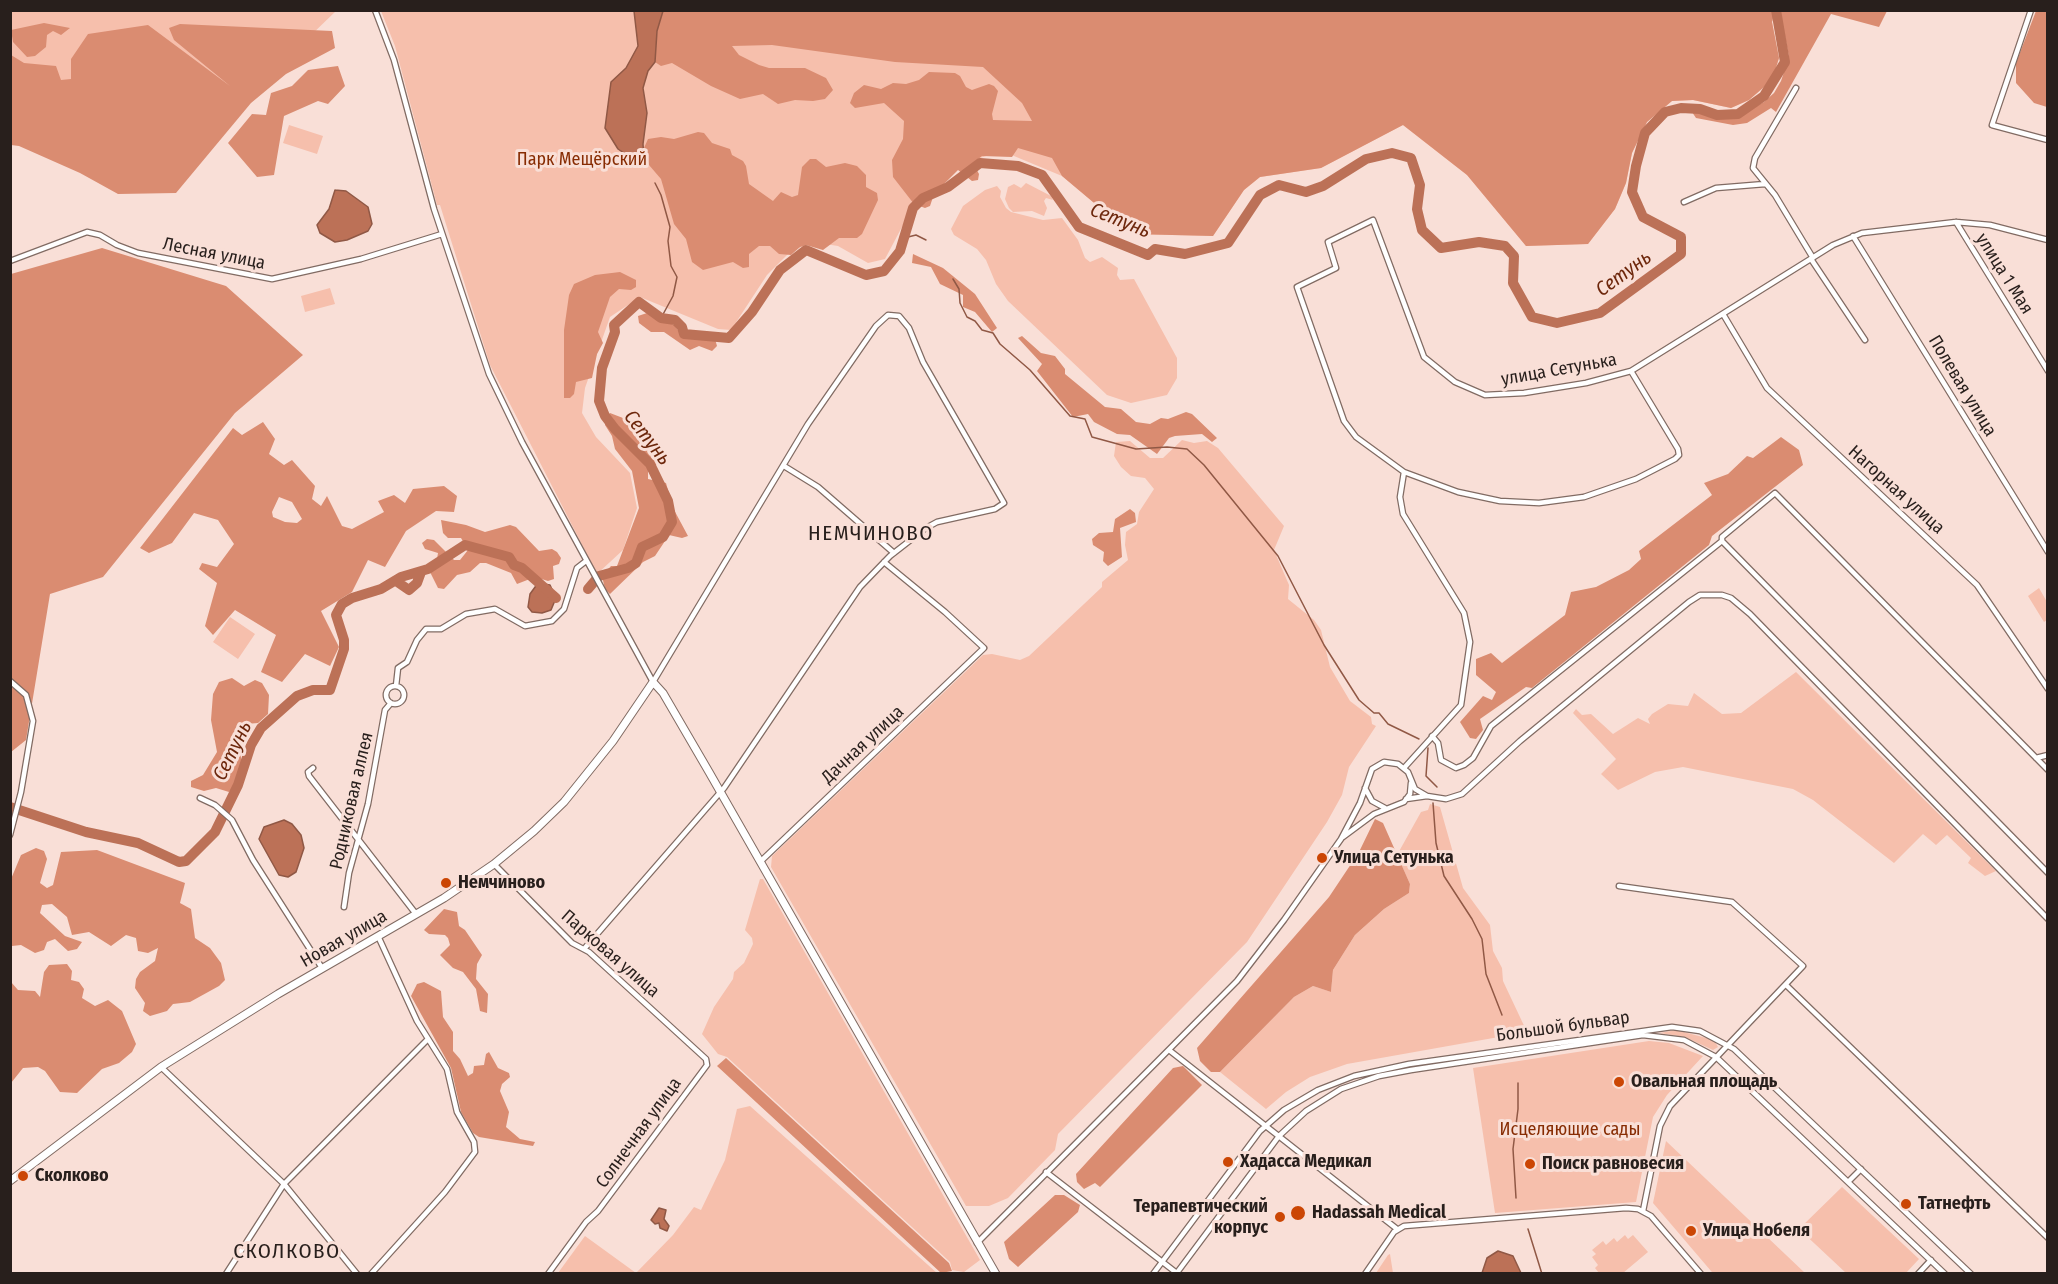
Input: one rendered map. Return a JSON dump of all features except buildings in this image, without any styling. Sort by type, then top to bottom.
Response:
[{"type":"street","points":[[375,10],[394,60],[442,234],[489,374],[522,442],[653,682],[663,693],[996,1274]]},
{"type":"street","points":[[2031,10],[1992,125],[2048,140]]},
{"type":"street","points":[[1796,88],[1754,163],[1755,173],[1775,195],[1812,259],[1865,340]]},
{"type":"street","points":[[1684,202],[1716,188],[1764,184]]},
{"type":"street","name":"улица Сетунька","points":[[1373,220],[1424,357],[1455,382],[1485,395],[1524,393],[1586,383],[1631,371],[1679,455],[1636,479],[1584,497],[1539,503],[1500,501],[1458,492],[1404,472],[1356,436],[1344,421],[1297,287],[1336,268],[1328,242],[1373,220]]},
{"type":"street","points":[[1631,371],[1853,236],[1956,222],[1989,225],[2048,240]]},
{"type":"street","name":"улица 1 Мая","points":[[1956,222],[2048,371]]},
{"type":"street","name":"Лесная улица","points":[[10,261],[87,232],[100,234],[117,245],[138,253],[272,279],[361,259],[442,234]]},
{"type":"street","name":"Полевая улица","points":[[1853,236],[2048,552]]},
{"type":"street","name":"Нагорная улица","points":[[1723,314],[1767,388],[1977,585],[2048,689]]},
{"type":"street","points":[[584,949],[674,849],[720,792],[788,697],[846,605],[884,562],[894,552],[937,522],[975,515],[1004,503],[923,362],[909,328],[899,316],[883,317],[808,424],[653,682]]},
{"type":"street","points":[[784,466],[818,487],[894,552]]},
{"type":"street","points":[[1404,472],[1400,497],[1404,514],[1464,613],[1470,632],[1461,705],[1404,768]]},
{"type":"street","points":[[1432,736],[1438,742],[1441,760],[1456,768],[1464,765],[1473,758],[1491,726],[1722,541],[1722,537],[1771,494],[1778,495],[2048,770]]},
{"type":"street","points":[[1722,541],[2048,873]]},
{"type":"street","name":"Родниковая аллея","points":[[396,686],[398,668],[407,662],[417,640],[426,628],[441,629],[466,614],[495,609],[525,626],[552,621],[564,609],[577,567],[586,561]]},
{"type":"street","name":"Дачная улица","points":[[760,862],[984,648],[945,612],[884,562]]},
{"type":"street","points":[[1407,799],[1427,796],[1446,799],[1462,794],[1520,741],[1689,602],[1700,595],[1722,595],[1731,598],[1750,614],[2048,920]]},
{"type":"street","points":[[10,681],[26,695],[33,721],[11,834]]},
{"type":"street","name":"Новая улица","points":[[10,1181],[161,1067],[322,968],[416,914],[494,864],[534,831],[564,802],[613,741],[653,682]]},
{"type":"street","name":"Родниковая аллея","points":[[344,907],[348,873],[368,804],[385,710],[391,703],[401,702],[404,696],[402,689],[396,686],[390,688],[387,694],[391,703]]},
{"type":"street","points":[[2036,758],[2048,755]]},
{"type":"street","points":[[977,1243],[1216,1004],[1258,956],[1341,839],[1365,788],[1368,774],[1377,765],[1391,762],[1404,768],[1412,783],[1427,796]]},
{"type":"street","points":[[313,768],[308,772],[309,776],[416,914]]},
{"type":"street","points":[[1341,839],[1362,821],[1385,808],[1399,806],[1407,799],[1412,783]]},
{"type":"street","points":[[1365,788],[1372,801],[1385,808]]},
{"type":"street","points":[[200,798],[215,805],[232,820],[258,868],[322,968]]},
{"type":"street","name":"Парковая улица","points":[[494,864],[572,943],[584,949],[706,1059],[706,1065]]},
{"type":"street","points":[[1619,886],[1719,899],[1738,906],[1803,966],[1716,1057],[1664,1116],[1643,1211]]},
{"type":"street","points":[[371,1274],[445,1192],[475,1152],[474,1142],[457,1112],[447,1069],[428,1040],[378,936]]},
{"type":"street","points":[[1786,985],[2048,1238]]},
{"type":"street","name":"Большой бульвар","points":[[1153,1274],[1265,1126],[1284,1110],[1318,1090],[1354,1076],[1409,1064],[1672,1027],[1700,1031],[1728,1045],[1971,1274]]},
{"type":"street","name":"Большой бульвар","points":[[1176,1273],[1279,1136],[1306,1111],[1341,1089],[1379,1076],[1411,1070],[1643,1035],[1684,1040],[1716,1057],[1945,1274]]},
{"type":"street","points":[[226,1274],[284,1184],[428,1040]]},
{"type":"street","points":[[1169,1050],[1397,1229]]},
{"type":"street","name":"Солнечная улица","points":[[548,1274],[706,1065]]},
{"type":"street","points":[[161,1067],[284,1184],[357,1274]]},
{"type":"street","points":[[1849,1181],[1861,1169]]},
{"type":"street","points":[[1046,1172],[1176,1273]]},
{"type":"street","points":[[1365,1274],[1397,1229],[1411,1225],[1626,1208],[1643,1211],[1658,1224],[1701,1274]]},
{"type":"street","points":[[1918,1274],[1931,1260]]},
{"type":"green space","name":"Парк Мещёрский","points":[[1775,10],[1772,22],[1779,58],[1774,74],[1764,87],[1749,100],[1731,108],[1693,100],[1672,101],[1647,122],[1632,153],[1626,183],[1615,209],[1588,244],[1526,246],[1467,175],[1403,125],[1321,168],[1260,177],[1244,190],[1213,236],[1131,234],[1062,176],[1002,151],[955,166],[912,208],[885,259],[868,263],[838,246],[812,242],[790,252],[767,275],[731,330],[718,329],[640,297],[610,317],[585,388],[582,413],[596,437],[630,473],[637,508],[623,550],[597,574],[490,365],[440,205],[437,205],[395,46],[381,11]]},
{"type":"green space","points":[[10,11],[336,11],[164,177],[11,133]]},
{"type":"green space","points":[[289,125],[323,136],[317,154],[283,143]]},
{"type":"green space","points":[[1026,183],[1051,196],[1053,200],[1046,198],[1044,201],[1047,208],[1044,216],[1032,211],[1013,212],[1009,208],[1005,199],[1008,187],[1014,184],[1021,188]]},
{"type":"green space","points":[[997,186],[1001,191],[1000,197],[1011,212],[1043,220],[1062,218],[1078,240],[1085,258],[1090,262],[1102,257],[1118,268],[1117,275],[1120,280],[1134,279],[1177,358],[1177,378],[1167,395],[1131,403],[1107,395],[1008,301],[996,284],[986,260],[977,249],[954,235],[951,229],[963,206],[985,190]]},
{"type":"green space","points":[[330,288],[335,304],[305,312],[301,296]]},
{"type":"green space","points":[[1182,440],[1194,443],[1207,441],[1218,448],[1284,526],[1274,550],[1289,585],[1288,599],[1314,620],[1321,630],[1330,667],[1350,701],[1371,717],[1372,724],[1376,726],[1349,767],[1342,795],[1327,822],[1247,942],[1058,1134],[1055,1150],[1008,1198],[989,1206],[966,1206],[771,867],[772,856],[983,655],[992,654],[1020,660],[1029,656],[1102,587],[1102,582],[1128,560],[1125,545],[1126,532],[1137,524],[1139,512],[1154,489],[1145,478],[1131,476],[1121,467],[1114,456],[1116,442],[1130,441],[1150,458],[1163,458]]},
{"type":"green space","points":[[2039,588],[2047,602],[2047,620],[2044,622],[2028,596]]},
{"type":"green space","points":[[230,617],[255,634],[238,659],[213,642]]},
{"type":"green space","points":[[1796,672],[1996,871],[1985,876],[1968,863],[1971,858],[1947,835],[1936,845],[1923,834],[1894,863],[1813,800],[1793,789],[1683,767],[1655,772],[1618,790],[1601,774],[1616,759],[1573,713],[1576,709],[1582,715],[1591,714],[1613,734],[1638,718],[1650,724],[1648,719],[1652,714],[1668,704],[1688,706],[1694,693],[1722,714],[1741,713]]},
{"type":"green space","points":[[1430,804],[1440,807],[1463,888],[1490,925],[1493,951],[1502,968],[1503,981],[1527,1032],[1347,1064],[1310,1077],[1286,1092],[1266,1109],[1220,1072],[1294,997],[1313,986],[1331,992],[1333,970],[1355,935],[1384,909],[1409,893],[1410,884],[1397,855],[1421,812],[1428,810]]},
{"type":"green space","points":[[760,879],[763,879],[980,1260],[964,1272],[952,1270],[950,1262],[727,1057],[718,1054],[702,1034],[714,1007],[733,979],[734,972],[744,963],[753,944],[752,938],[745,930]]},
{"type":"green space","points":[[1676,1030],[1714,1040],[1718,1047],[1713,1050],[1685,1037],[1660,1033]]},
{"type":"green space","name":"Исцеляющие сады","points":[[1649,1041],[1669,1043],[1703,1056],[1667,1095],[1653,1117],[1636,1202],[1495,1213],[1473,1068]]},
{"type":"green space","points":[[750,1106],[937,1273],[636,1273],[673,1235],[694,1207],[701,1210],[725,1160],[737,1109]]},
{"type":"green space","points":[[1666,1141],[1805,1273],[1714,1274],[1653,1203]]},
{"type":"green space","points":[[1842,1187],[1919,1259],[1906,1273],[1846,1273],[1799,1229]]},
{"type":"green space","points":[[1625,1235],[1628,1239],[1633,1235],[1648,1252],[1623,1273],[1599,1273],[1595,1268],[1598,1265],[1592,1257],[1596,1254],[1592,1250],[1603,1241],[1606,1245],[1614,1238],[1617,1242]]},
{"type":"green space","points":[[585,1236],[636,1273],[558,1273]]},
{"type":"green space","points":[[1390,1254],[1393,1273],[1376,1273],[1388,1255]]},
{"type":"shaded area","points":[[663,10],[1775,10],[1772,22],[1779,58],[1774,74],[1764,87],[1749,100],[1731,108],[1693,100],[1672,101],[1647,122],[1632,153],[1626,183],[1615,209],[1588,244],[1526,246],[1467,175],[1403,125],[1321,168],[1260,177],[1244,190],[1213,236],[1131,234],[1062,176],[1052,158],[1018,148],[1012,157],[982,156],[973,163],[979,174],[978,180],[972,181],[958,170],[942,186],[936,188],[930,206],[925,208],[914,204],[893,177],[892,160],[903,139],[904,121],[884,103],[855,108],[850,103],[854,93],[864,85],[881,89],[893,83],[906,84],[919,80],[929,72],[955,73],[960,76],[966,87],[972,90],[989,84],[994,86],[998,91],[992,114],[993,120],[1032,121],[1022,103],[983,67],[895,62],[772,45],[732,46],[739,55],[759,65],[769,68],[805,68],[826,78],[833,90],[825,99],[813,101],[795,100],[778,104],[763,94],[740,99],[711,86],[672,63],[661,66],[655,62],[657,31]]},
{"type":"shaded area","points":[[634,11],[663,11],[657,31],[655,62],[648,71],[643,88],[647,113],[643,144],[644,159],[640,164],[618,149],[605,128],[611,82],[626,68],[638,46]]},
{"type":"shaded area","points":[[1780,11],[1887,11],[1879,27],[1831,14],[1776,112],[1771,108],[1747,123],[1733,125],[1696,118],[1692,112],[1738,116],[1764,102],[1774,93],[1781,81],[1789,57]]},
{"type":"shaded area","points":[[2036,11],[2047,11],[2047,107],[2034,103],[2016,83],[2016,63]]},
{"type":"shaded area","points":[[44,23],[70,28],[61,35],[53,31],[47,35],[46,47],[35,56],[27,57],[13,42],[11,30]]},
{"type":"shaded area","points":[[180,24],[332,31],[335,48],[286,74],[251,103],[176,193],[118,194],[80,173],[19,146],[11,145],[11,55],[24,63],[56,66],[61,80],[71,79],[71,59],[88,34],[148,25],[230,86],[174,40],[169,28]]},
{"type":"shaded area","points":[[338,66],[345,86],[328,104],[318,101],[284,116],[274,175],[257,177],[228,143],[252,114],[266,115],[271,93],[292,86],[308,70]]},
{"type":"shaded area","points":[[698,132],[704,133],[712,143],[730,149],[732,155],[743,161],[746,166],[749,184],[773,201],[781,192],[792,197],[798,195],[802,167],[810,159],[816,159],[826,167],[845,163],[857,166],[866,175],[866,187],[877,193],[878,200],[862,234],[857,238],[839,238],[823,250],[806,245],[791,255],[779,254],[770,246],[759,246],[749,254],[749,267],[743,268],[733,262],[703,270],[692,262],[686,239],[674,224],[661,179],[649,165],[644,148],[648,139],[661,137],[674,139]]},
{"type":"shaded area","points":[[335,190],[346,191],[368,207],[372,224],[368,231],[347,240],[335,242],[320,233],[317,225],[329,209]]},
{"type":"shaded area","points":[[102,248],[226,286],[303,355],[235,413],[103,577],[50,594],[26,740],[11,752],[11,274]]},
{"type":"shaded area","points":[[913,254],[943,268],[975,294],[997,328],[992,332],[975,312],[963,307],[963,295],[940,284],[931,267],[912,263]]},
{"type":"shaded area","points":[[620,272],[636,280],[636,287],[631,290],[619,289],[610,297],[598,332],[603,343],[597,354],[592,378],[576,382],[574,394],[570,398],[564,398],[564,330],[569,295],[574,284],[595,275]]},
{"type":"shaded area","points":[[650,312],[674,325],[683,336],[715,339],[717,346],[712,351],[699,346],[690,350],[664,332],[651,332],[639,323],[638,316]]},
{"type":"shaded area","points":[[1022,336],[1041,353],[1055,356],[1065,369],[1065,374],[1105,407],[1121,409],[1136,422],[1150,424],[1161,418],[1168,419],[1186,412],[1192,414],[1217,438],[1212,442],[1202,434],[1175,436],[1169,438],[1157,454],[1130,435],[1117,434],[1094,422],[1088,414],[1073,417],[1037,371],[1042,364],[1018,338]]},
{"type":"shaded area","points":[[610,413],[623,418],[656,457],[658,463],[648,472],[648,479],[666,483],[673,508],[688,536],[682,538],[669,535],[655,556],[643,562],[610,594],[605,589],[602,576],[611,566],[617,566],[639,508],[632,471],[615,449],[612,436],[605,425],[605,418]]},
{"type":"shaded area","points":[[263,422],[275,439],[269,454],[284,465],[292,460],[315,486],[312,499],[321,506],[327,496],[342,526],[352,529],[384,512],[378,501],[394,495],[405,503],[413,489],[444,486],[457,496],[454,512],[436,511],[406,531],[385,567],[368,560],[352,592],[321,611],[339,647],[330,666],[305,654],[282,682],[261,672],[276,635],[235,610],[213,635],[205,626],[217,583],[199,569],[202,563],[217,567],[234,544],[218,520],[194,513],[172,543],[149,553],[140,548],[233,428],[242,435]],"holes":[[[279,497],[292,502],[302,519],[297,523],[285,522],[273,517],[272,512]]]},
{"type":"shaded area","points":[[1781,437],[1799,450],[1803,465],[1712,536],[1709,545],[1532,688],[1526,687],[1480,719],[1483,730],[1476,739],[1470,738],[1460,722],[1483,696],[1492,700],[1496,692],[1476,675],[1476,659],[1491,653],[1502,663],[1565,615],[1571,592],[1596,587],[1629,570],[1641,559],[1639,551],[1712,495],[1704,483],[1728,474],[1747,456],[1753,458]]},
{"type":"shaded area","points":[[1130,509],[1135,513],[1136,522],[1120,528],[1122,557],[1108,566],[1103,561],[1104,552],[1093,545],[1092,539],[1099,533],[1113,532],[1115,519]]},
{"type":"shaded area","points":[[441,520],[485,532],[510,525],[516,527],[539,551],[552,549],[557,552],[561,558],[559,564],[553,566],[554,579],[548,581],[535,577],[517,584],[511,573],[486,563],[480,563],[470,572],[457,575],[444,589],[438,588],[429,570],[437,559],[438,553],[425,549],[422,543],[427,539],[434,540],[454,560],[460,560],[468,550],[461,538],[448,538],[443,533]]},
{"type":"shaded area","points":[[538,583],[550,585],[556,598],[551,610],[542,613],[532,612],[528,607],[530,594]]},
{"type":"shaded area","points":[[232,678],[244,686],[255,680],[262,683],[269,695],[268,714],[258,723],[246,724],[238,742],[242,763],[234,788],[229,792],[216,788],[204,791],[191,787],[191,781],[203,775],[217,752],[211,720],[213,694],[219,682]]},
{"type":"shaded area","points":[[1375,819],[1383,823],[1410,884],[1409,893],[1384,909],[1355,935],[1333,970],[1331,992],[1313,986],[1294,997],[1220,1072],[1211,1072],[1200,1061],[1197,1048],[1329,897],[1359,852]]},
{"type":"shaded area","points":[[284,820],[292,824],[301,835],[304,848],[296,872],[288,877],[279,875],[259,839],[264,827]]},
{"type":"shaded area","points":[[36,848],[44,851],[47,859],[40,883],[47,888],[53,885],[61,852],[97,850],[185,883],[180,903],[191,909],[195,938],[210,948],[221,963],[225,980],[219,986],[190,1002],[173,1004],[167,1011],[150,1016],[143,1011],[145,1003],[135,988],[136,979],[140,972],[155,961],[158,948],[148,953],[138,951],[136,938],[126,935],[111,946],[89,932],[72,935],[67,917],[52,904],[42,905],[40,913],[65,936],[82,942],[77,949],[68,951],[55,939],[47,942],[44,950],[35,953],[21,945],[12,946],[11,949],[11,879],[21,855]]},
{"type":"shaded area","points":[[444,909],[457,912],[459,926],[465,930],[482,955],[477,964],[476,979],[488,994],[487,1013],[480,1011],[476,989],[463,972],[453,968],[440,955],[450,945],[448,938],[445,935],[429,934],[424,930]]},
{"type":"shaded area","points":[[67,964],[72,971],[71,980],[79,982],[84,989],[82,998],[95,1006],[108,1000],[122,1011],[136,1044],[132,1052],[119,1063],[102,1069],[77,1093],[60,1092],[45,1071],[38,1067],[23,1068],[11,1083],[11,982],[18,990],[35,991],[40,997],[44,972],[49,965]]},
{"type":"shaded area","points":[[424,982],[441,991],[443,1017],[453,1032],[453,1051],[460,1059],[468,1076],[473,1073],[474,1066],[484,1065],[486,1054],[489,1052],[498,1068],[509,1073],[510,1077],[502,1084],[500,1091],[509,1112],[506,1127],[520,1139],[535,1142],[533,1146],[479,1137],[473,1133],[461,1112],[451,1068],[411,996],[417,984]]},
{"type":"shaded area","points":[[726,1058],[949,1263],[952,1271],[941,1273],[717,1066]]},
{"type":"shaded area","points":[[1183,1066],[1202,1085],[1100,1187],[1095,1183],[1084,1189],[1077,1182],[1076,1174],[1173,1068]]},
{"type":"shaded area","points":[[1055,1195],[1064,1195],[1080,1205],[1078,1212],[1018,1267],[1009,1259],[1004,1242]]},
{"type":"shaded area","points":[[659,1208],[666,1210],[664,1219],[669,1226],[667,1231],[660,1228],[659,1223],[655,1224],[651,1220]]},
{"type":"shaded area","points":[[1498,1251],[1513,1256],[1521,1273],[1482,1273],[1487,1258]]},
{"type":"waterway","name":"Сетунь","points":[[588,589],[599,576],[628,568],[636,563],[642,547],[663,537],[672,522],[668,501],[650,464],[615,429],[605,416],[599,401],[602,368],[615,332],[614,325],[639,302],[661,318],[675,320],[682,327],[684,334],[729,338],[752,312],[780,270],[806,250],[866,275],[884,271],[900,251],[913,208],[923,198],[948,187],[980,163],[1018,166],[1042,175],[1079,227],[1148,255],[1155,249],[1185,254],[1228,243],[1260,195],[1279,185],[1306,192],[1323,186],[1366,159],[1392,153],[1411,158],[1420,185],[1417,209],[1422,230],[1441,248],[1479,242],[1505,246],[1514,256],[1513,283],[1532,317],[1557,323],[1600,313],[1681,254],[1681,237],[1643,217],[1632,192],[1645,133],[1665,112],[1681,108],[1700,109],[1717,115],[1738,114],[1764,96],[1785,62],[1776,10]]},
{"type":"waterway","points":[[655,183],[661,195],[670,227],[668,241],[671,266],[677,277],[673,296],[661,318]]},
{"type":"waterway","points":[[904,238],[916,235],[926,240]]},
{"type":"waterway","points":[[953,279],[959,289],[960,303],[967,317],[975,321],[982,330],[993,333],[1000,344],[1030,370],[1070,416],[1085,419],[1092,437],[1136,449],[1167,447],[1187,449],[1204,465],[1278,556],[1324,645],[1359,700],[1374,713],[1379,713],[1388,724],[1419,739]]},
{"type":"waterway","name":"Сетунь","points":[[10,807],[86,832],[138,843],[179,862],[186,861],[215,832],[238,785],[251,745],[261,728],[297,696],[313,690],[330,690],[344,649],[344,640],[336,615],[342,604],[352,598],[381,589],[401,577],[428,569],[465,545],[509,557],[514,565],[522,568],[556,598]]},
{"type":"waterway","points":[[396,581],[409,590],[417,583],[421,572]]},
{"type":"waterway","points":[[1428,748],[1426,776],[1437,787]]},
{"type":"waterway","points":[[1433,803],[1436,843],[1444,876],[1482,939],[1486,974],[1502,1015]]},
{"type":"waterway","points":[[1516,1198],[1513,1149],[1518,1109],[1518,1083]]},
{"type":"waterway","points":[[1528,1229],[1542,1274]]},
{"type":"place","name":"Улица Сетунька","points":[[1322,858]]},
{"type":"place","name":"Немчиново","points":[[446,883]]},
{"type":"place","name":"Овальная площадь","points":[[1619,1082]]},
{"type":"place","name":"Хадасса Медикал","points":[[1228,1162]]},
{"type":"place","name":"Поиск равновесия","points":[[1530,1164]]},
{"type":"place","name":"Сколково","points":[[23,1176]]},
{"type":"place","name":"Татнефть","points":[[1906,1204]]},
{"type":"place","name":"Hadassah Medical","points":[[1298,1213]]},
{"type":"place","name":"Терапевтический корпус","points":[[1280,1217]]},
{"type":"place","name":"Улица Нобеля","points":[[1691,1231]]},
{"type":"district","name":"НЕМЧИНОВО","points":[[871,534]]},
{"type":"district","name":"СКОЛКОВО","points":[[287,1252]]}]
